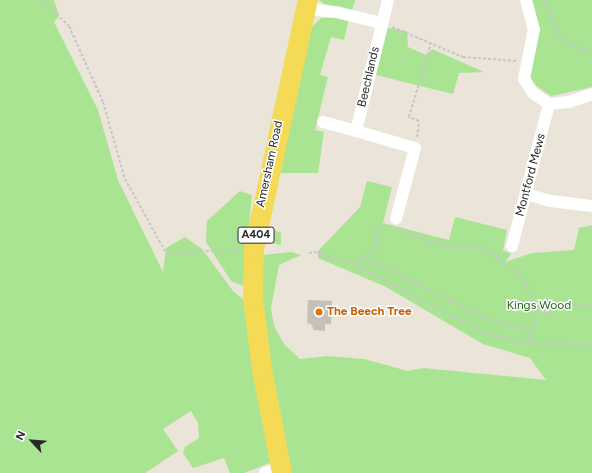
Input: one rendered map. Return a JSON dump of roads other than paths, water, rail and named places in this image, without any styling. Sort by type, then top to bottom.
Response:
[{"type":"main road","name":"Amersham Road","points":[[276,471],[253,298],[254,249],[307,5]]},
{"type":"street","name":"Beechlands","points":[[356,131],[381,23],[388,0]]},
{"type":"street","points":[[526,0],[534,29],[526,61],[524,79],[534,93],[549,104],[569,102],[592,94]]},
{"type":"street","points":[[307,5],[381,23]]},
{"type":"street","name":"Montford Mews","points":[[512,246],[549,104]]},
{"type":"street","points":[[323,122],[415,148],[393,225]]},
{"type":"street","points":[[526,194],[551,202],[592,206]]},
{"type":"place","name":"The Beech Tree","points":[[319,312]]},
{"type":"park label","name":"Kings Wood","points":[[539,306]]}]
